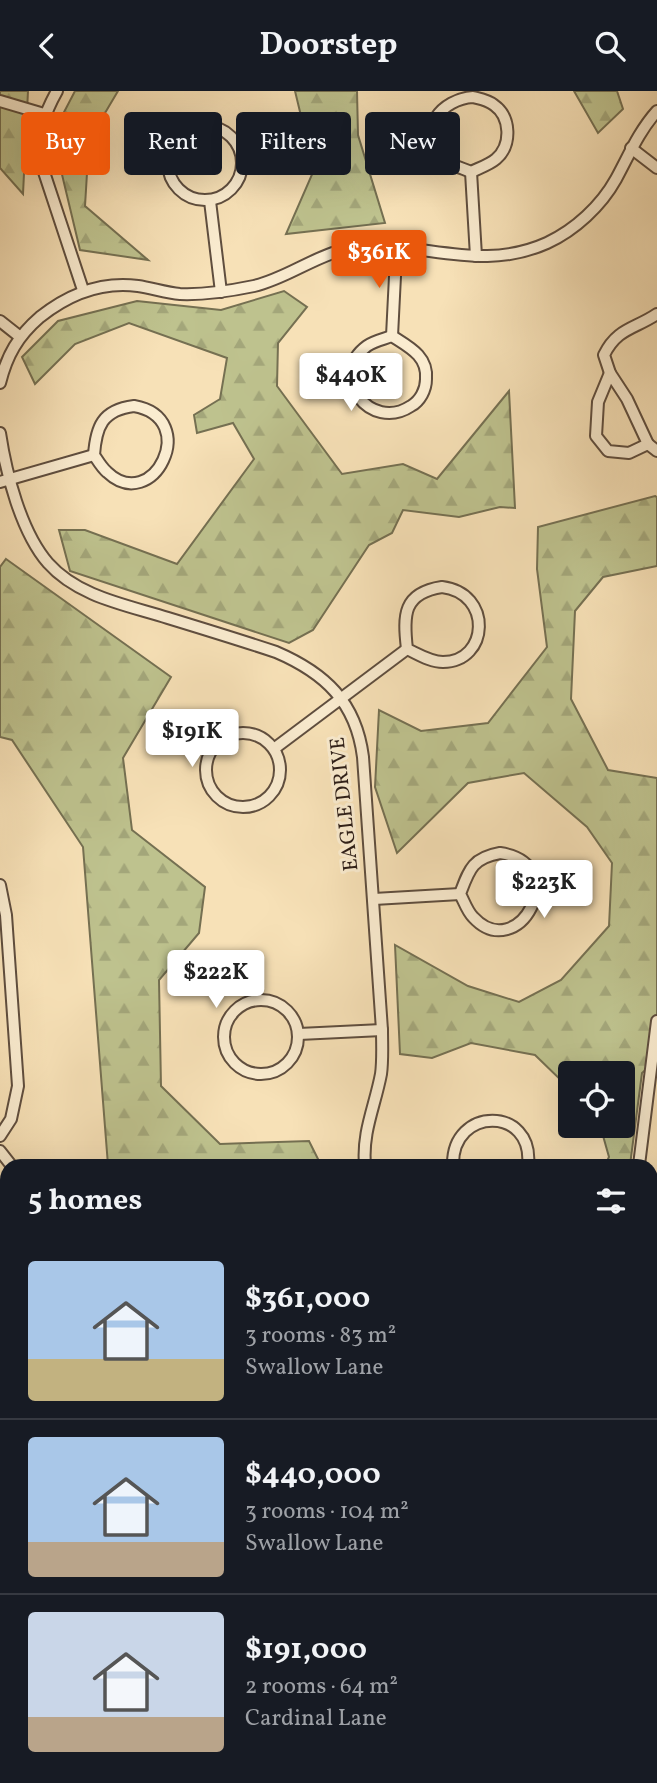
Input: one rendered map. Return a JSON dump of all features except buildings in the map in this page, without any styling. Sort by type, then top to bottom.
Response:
[{"type":"street","points":[[45,112],[57,91]]},
{"type":"street","points":[[473,97],[485,100],[501,111],[508,132],[504,149],[496,159],[471,172],[443,158],[437,151],[432,130],[436,116],[447,105],[462,98],[473,97]]},
{"type":"street","points":[[0,101],[37,112]]},
{"type":"street","points":[[0,383],[5,365],[19,336],[61,301],[83,290],[133,285],[180,293],[221,292],[258,285],[335,252],[367,246],[476,257],[515,253],[545,244],[589,214],[606,194],[631,148],[657,111]]},
{"type":"street","points":[[202,127],[213,128],[232,138],[240,148],[242,157],[242,168],[233,187],[209,201],[188,196],[178,188],[170,177],[167,165],[178,139],[202,127]]},
{"type":"street","points":[[631,148],[657,168]]},
{"type":"street","points":[[471,172],[476,257]]},
{"type":"street","points":[[44,175],[83,290]]},
{"type":"street","points":[[209,201],[221,292]]},
{"type":"street","points":[[392,336],[399,248]]},
{"type":"street","points":[[610,373],[597,402],[596,436],[608,451],[629,453],[652,448],[627,399],[610,373],[604,355],[611,342],[629,327],[639,326],[657,314]]},
{"type":"street","points":[[0,321],[19,336]]},
{"type":"street","points":[[392,336],[415,351],[422,360],[426,382],[421,396],[409,408],[402,412],[379,412],[362,403],[356,394],[351,375],[359,353],[371,343],[392,336]]},
{"type":"street","points":[[122,408],[146,409],[161,423],[168,444],[161,467],[139,482],[116,479],[106,472],[94,455],[98,428],[105,418],[122,408]]},
{"type":"street","name":"EAGLE DRIVE","points":[[0,433],[5,481],[26,526],[41,554],[70,582],[98,596],[295,660],[326,682],[341,698],[352,716],[360,736],[382,1030],[381,1070],[367,1123],[363,1147],[364,1159]]},
{"type":"street","points":[[5,481],[94,455]]},
{"type":"street","points":[[442,587],[454,589],[467,596],[474,605],[480,616],[480,627],[475,642],[466,653],[454,660],[443,662],[430,660],[407,649],[405,615],[417,596],[427,590],[442,587]]},
{"type":"street","points":[[275,748],[407,649]]},
{"type":"street","points":[[248,733],[275,748],[279,781],[268,799],[254,806],[239,807],[218,798],[207,771],[210,751],[219,741],[227,736],[248,733]]},
{"type":"street","points":[[499,853],[521,862],[531,873],[536,890],[533,907],[528,915],[520,923],[498,929],[480,923],[471,915],[460,894],[472,865],[488,855],[499,853]]},
{"type":"street","points":[[0,885],[6,915],[18,1086],[11,1119],[0,1136]]},
{"type":"street","points":[[374,899],[460,894]]},
{"type":"street","points":[[256,1000],[275,1003],[289,1012],[299,1034],[292,1057],[282,1067],[262,1075],[241,1069],[230,1057],[225,1045],[224,1031],[228,1020],[246,1002],[256,1000]]},
{"type":"street","points":[[640,1159],[651,1114],[657,1021]]},
{"type":"street","points":[[299,1034],[382,1030]]},
{"type":"street","points":[[451,1159],[461,1136],[469,1128],[479,1122],[491,1120],[507,1123],[516,1129],[524,1140],[528,1159]]},
{"type":"green space","points":[[0,91],[28,91],[27,112],[21,112],[23,194],[0,168]]},
{"type":"green space","points":[[75,91],[118,91],[106,112],[64,112]]},
{"type":"green space","points":[[295,91],[357,91],[358,135],[365,158],[365,175],[370,175],[385,223],[286,234],[312,175],[351,175],[351,112],[300,112]]},
{"type":"green space","points":[[574,91],[617,91],[623,109],[598,133]]},
{"type":"green space","points":[[62,175],[87,175],[85,206],[148,260],[80,250]]},
{"type":"green space","points":[[284,291],[307,307],[278,343],[277,386],[342,474],[403,464],[437,479],[509,391],[515,508],[500,507],[459,517],[403,510],[392,533],[369,545],[313,630],[289,643],[70,571],[59,530],[85,530],[177,564],[254,459],[233,423],[197,433],[194,415],[220,399],[227,358],[129,323],[75,344],[35,384],[22,357],[58,321],[137,301],[221,310]]},
{"type":"green space","points":[[657,497],[657,566],[603,577],[575,611],[571,699],[608,770],[657,778],[657,1060],[642,1073],[635,1127],[635,1061],[558,1061],[558,1077],[535,1055],[471,1043],[432,1058],[400,1054],[395,945],[468,986],[519,1002],[561,980],[609,926],[612,863],[587,827],[524,773],[468,783],[397,853],[375,787],[379,710],[421,731],[488,723],[547,647],[537,569],[538,527]]},
{"type":"green space","points":[[6,559],[171,677],[123,758],[132,830],[205,887],[199,933],[159,980],[161,1086],[220,1144],[309,1141],[318,1159],[108,1159],[83,847],[12,740],[0,737],[0,567]]},
{"type":"green space","points":[[604,1138],[634,1138],[631,1159],[608,1159]]}]
